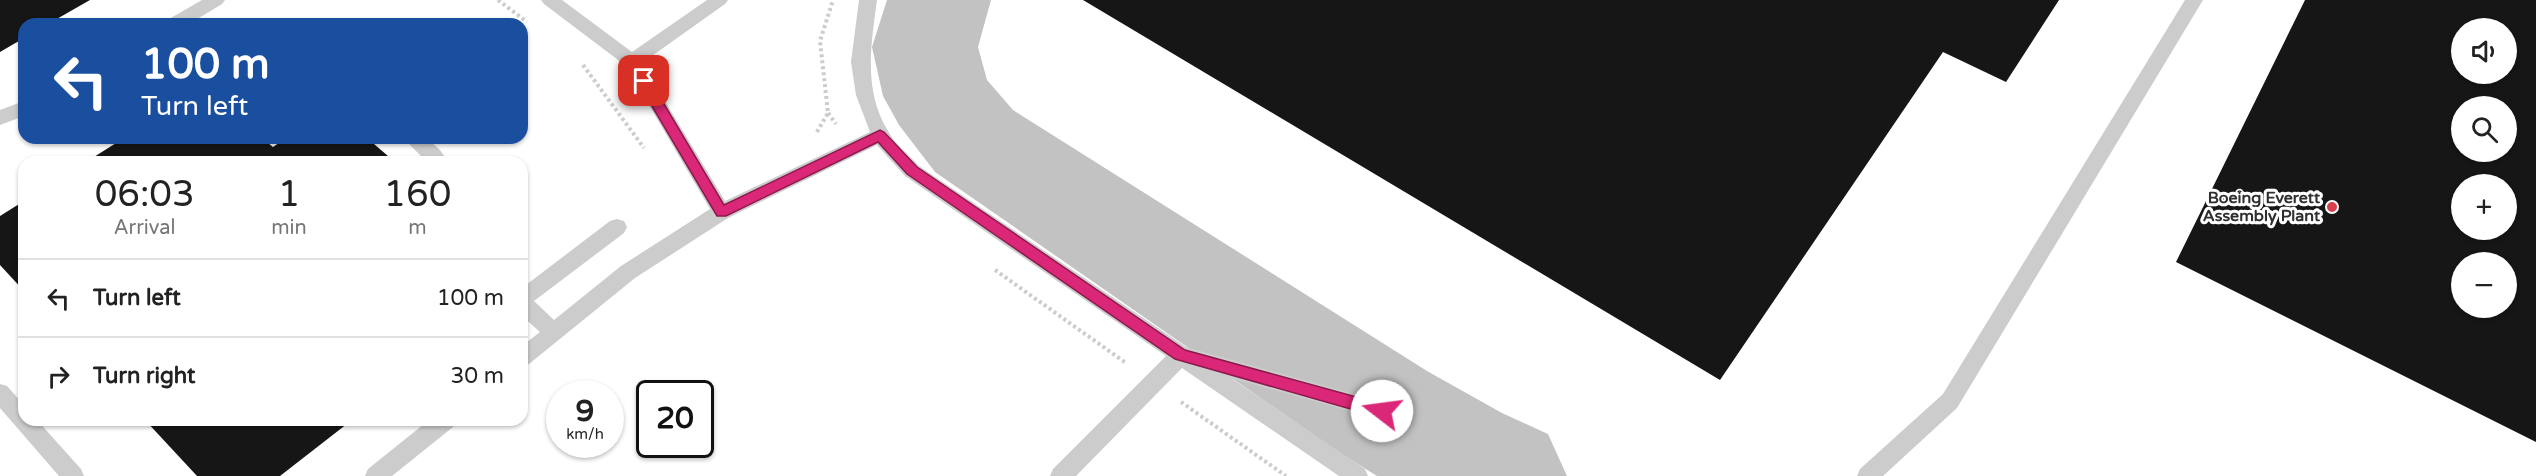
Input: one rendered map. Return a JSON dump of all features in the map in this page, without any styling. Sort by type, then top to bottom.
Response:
[{"type":"lane","points":[[191,18],[216,0]]},
{"type":"lane","points":[[550,0],[632,61],[721,213]]},
{"type":"lane","points":[[632,61],[719,0]]},
{"type":"lane","points":[[868,0],[860,62],[865,95],[880,135],[912,171],[1357,476]]},
{"type":"lane","points":[[1868,476],[1950,401],[2194,0]]},
{"type":"lane","points":[[0,118],[18,110]]},
{"type":"lane","points":[[528,353],[628,272],[721,213],[880,135]]},
{"type":"lane","points":[[419,144],[433,156]]},
{"type":"lane","points":[[528,296],[617,227]]},
{"type":"lane","points":[[528,307],[554,332]]},
{"type":"lane","points":[[1180,355],[1382,411]]},
{"type":"lane","points":[[1061,476],[1180,355]]},
{"type":"lane","points":[[0,393],[18,414]]},
{"type":"lane","points":[[29,426],[72,476]]},
{"type":"lane","points":[[375,476],[438,426]]},
{"type":"path","points":[[498,0],[522,18]]},
{"type":"path","points":[[812,140],[828,113],[820,41],[833,0]]},
{"type":"path","points":[[528,23],[535,28]]},
{"type":"path","points":[[582,63],[650,155]]},
{"type":"building","points":[[0,0],[90,0],[58,18],[18,18],[18,42],[0,52]]},
{"type":"building","points":[[1083,0],[2059,0],[2006,82],[1943,52],[1720,380]]},
{"type":"building","name":"Boeing Everett Assembly Plant","points":[[2305,0],[2536,0],[2536,442],[2176,262]]},
{"type":"building","points":[[114,144],[269,144],[273,147],[277,144],[374,144],[388,156],[96,156]]},
{"type":"building","points":[[18,205],[18,284],[0,265],[0,216]]},
{"type":"building","points":[[151,426],[344,426],[280,476],[197,476]]},
{"type":"taxiway","points":[[939,0],[925,47],[937,96],[974,141],[1382,411],[1456,455],[1502,476]]},
{"type":"place","name":"Boeing Everett Assembly Plant","points":[[2332,207]]},
{"type":"route","points":[[644,81],[714,197],[721,213],[880,135],[912,171],[1180,355],[1382,411]]}]
